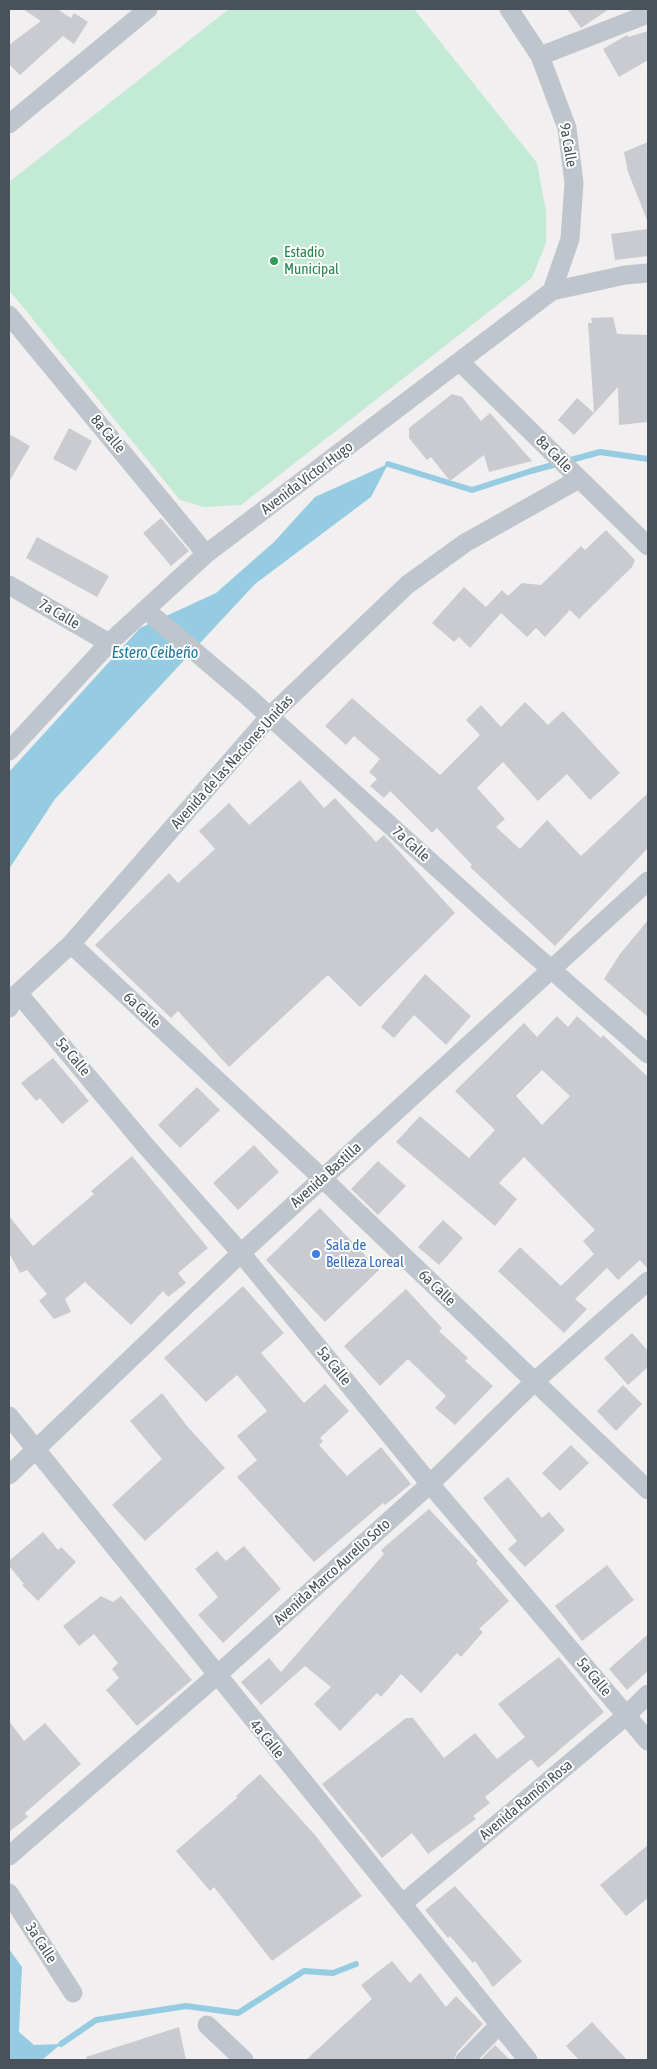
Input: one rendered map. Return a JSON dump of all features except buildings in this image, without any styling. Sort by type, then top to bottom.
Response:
[{"type":"street","points":[[9,124],[148,9]]},
{"type":"street","name":"9a Calle","points":[[509,9],[540,56],[567,128],[574,183],[570,239],[552,291]]},
{"type":"street","points":[[540,56],[648,14]]},
{"type":"street","name":"Avenida Víctor Hugo","points":[[9,751],[109,642],[206,554],[552,291],[625,275],[648,273]]},
{"type":"street","name":"8a Calle","points":[[9,315],[206,554]]},
{"type":"street","name":"8a Calle","points":[[460,362],[648,546]]},
{"type":"street","name":"Avenida de las Naciones Unidas","points":[[13,1000],[71,944],[270,716],[407,585],[465,543],[579,479]]},
{"type":"street","name":"7a Calle","points":[[9,585],[109,642]]},
{"type":"street","name":"7a Calle","points":[[146,610],[270,716],[648,1054]]},
{"type":"street","name":"Avenida Bastilla","points":[[9,1475],[241,1253],[648,881]]},
{"type":"street","name":"6a Calle","points":[[71,944],[322,1178],[648,1490]]},
{"type":"street","name":"5a Calle","points":[[13,1000],[145,1144],[241,1253],[430,1484],[648,1741]]},
{"type":"street","name":"Avenida Marco Aurelio Soto","points":[[9,1856],[216,1676],[430,1484],[534,1382],[648,1280]]},
{"type":"street","name":"4a Calle","points":[[9,1416],[216,1676],[528,2060]]},
{"type":"street","name":"Avenida Ramón Rosa","points":[[402,1904],[627,1715],[648,1694]]},
{"type":"street","name":"3a Calle","points":[[9,1893],[73,1993]]},
{"type":"street","points":[[207,2025],[244,2060]]},
{"type":"street","points":[[465,2060],[499,2025]]},
{"type":"green space","name":"Estadio Municipal","points":[[229,9],[414,9],[537,163],[546,212],[546,243],[532,278],[241,505],[204,507],[180,500],[9,290],[9,182]]},
{"type":"water","name":"Estero Ceibeño","points":[[388,464],[371,497],[255,584],[55,799],[9,869],[9,772],[140,628],[216,593],[274,542],[315,497]]},
{"type":"water","points":[[9,1949],[22,1967],[19,2032],[34,2045],[61,2044],[42,2060],[9,2060]]},
{"type":"waterway","points":[[388,464],[472,490],[600,452],[648,459]]},
{"type":"waterway","points":[[61,2044],[96,2020],[186,2006],[238,2013],[304,1971],[333,1973],[356,1964]]},
{"type":"place","name":"Estadio Municipal","points":[[274,261]]},
{"type":"place","name":"Sala de Belleza Loreal","points":[[316,1254]]}]
